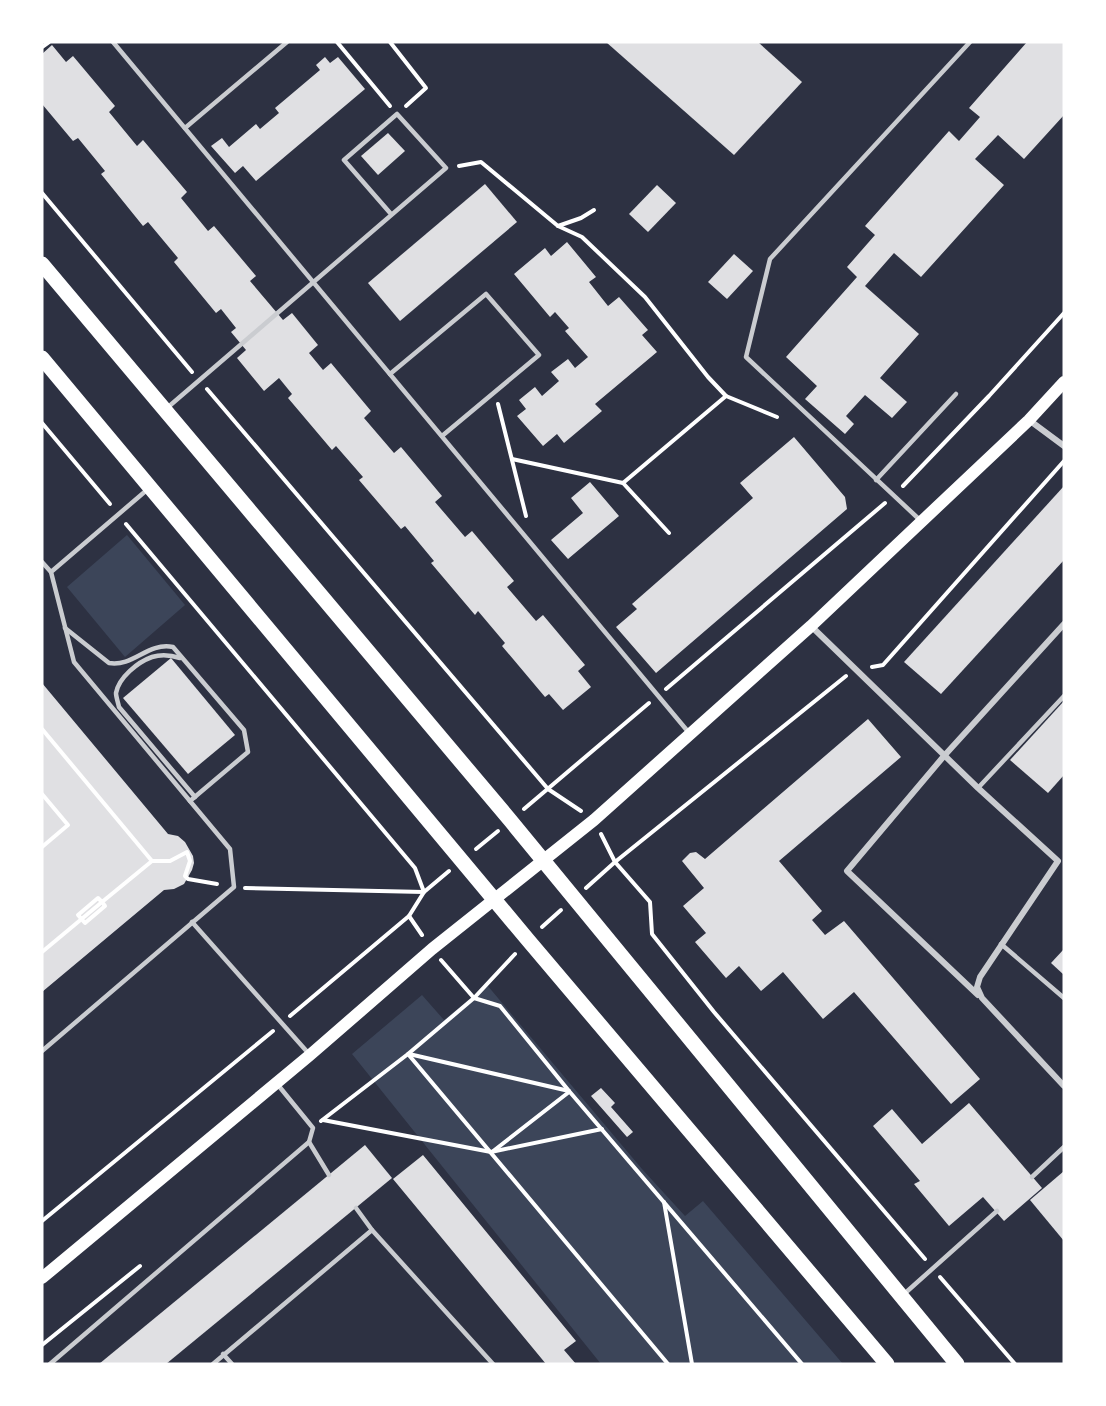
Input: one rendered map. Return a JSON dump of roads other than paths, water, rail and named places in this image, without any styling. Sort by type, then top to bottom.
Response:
[{"type":"highway","points":[[42,264],[510,820],[957,1364]]},
{"type":"highway","points":[[42,358],[495,901],[887,1364]]},
{"type":"main road","points":[[42,1278],[310,1055],[432,950],[594,820],[691,735],[811,626],[1029,420],[1064,382]]},
{"type":"street","points":[[1029,420],[1064,446]]},
{"type":"street","points":[[1064,624],[944,756],[847,871],[982,998],[1064,1086]]},
{"type":"street","points":[[811,626],[944,756],[1061,864],[980,976],[977,987],[982,998]]},
{"type":"lane","points":[[184,128],[287,42]]},
{"type":"lane","points":[[921,520],[746,357],[770,259],[970,42]]},
{"type":"lane","points":[[115,43],[691,735]]},
{"type":"lane","points":[[165,410],[446,168],[397,114],[344,160],[391,214]]},
{"type":"lane","points":[[390,374],[486,294],[538,355],[442,436]]},
{"type":"lane","points":[[876,480],[956,394]]},
{"type":"lane","points":[[51,572],[150,487]]},
{"type":"lane","points":[[42,562],[51,572],[74,662],[192,799],[230,849],[234,887],[42,1051]]},
{"type":"lane","points":[[65,628],[110,663],[130,662],[142,652],[156,647],[166,645],[173,647],[244,730],[248,752],[192,799]]},
{"type":"lane","points":[[182,658],[170,655],[153,657],[135,667],[120,682],[116,694],[119,707],[179,779],[192,799]]},
{"type":"lane","points":[[978,788],[1064,696]]},
{"type":"lane","points":[[192,922],[310,1055]]},
{"type":"lane","points":[[1001,944],[1064,998]]},
{"type":"lane","points":[[50,1364],[309,1142],[313,1128],[276,1083]]},
{"type":"lane","points":[[309,1142],[329,1175]]},
{"type":"lane","points":[[1032,1177],[1064,1147]]},
{"type":"lane","points":[[356,1208],[372,1230],[493,1364]]},
{"type":"lane","points":[[901,1297],[996,1211]]},
{"type":"lane","points":[[213,1364],[372,1230]]},
{"type":"lane","points":[[223,1354],[231,1364]]}]
